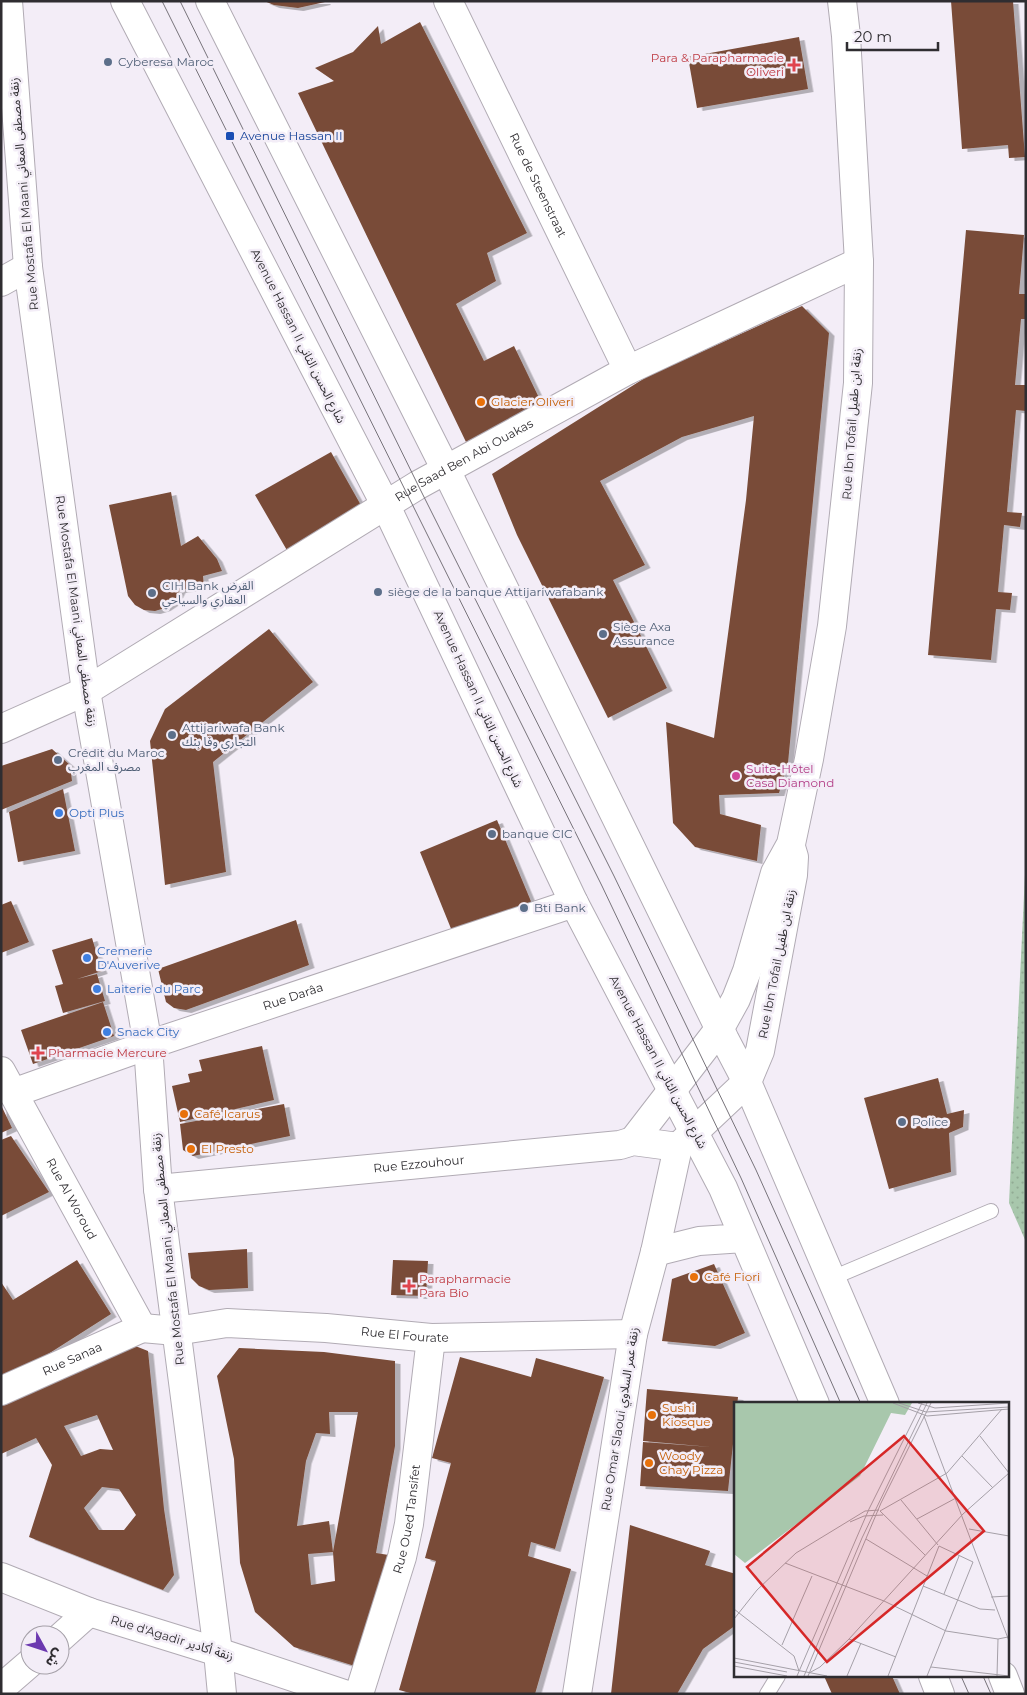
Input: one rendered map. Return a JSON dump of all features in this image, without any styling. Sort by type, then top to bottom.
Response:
[{"type":"street","name":"Rue Mostafa El Maani زنقة مصطفى المعاني","points":[[8,1],[28,267],[86,691],[148,1045],[158,1189],[222,1694]]},
{"type":"street","name":"Avenue Hassan II شارع الحسن الثاني","points":[[125,1],[386,506],[574,903],[673,1089],[686,1140],[723,1188],[814,1402]]},
{"type":"street","points":[[210,1],[446,470],[747,1082],[884,1402]]},
{"type":"street","name":"Rue de Steenstraat","points":[[448,1],[628,370]]},
{"type":"street","name":"Rue Ibn Tofail زنقة ابن طفيل","points":[[633,1141],[720,1028],[743,983],[775,873],[791,844],[809,759],[832,626],[858,383],[859,262],[846,36],[842,1]]},
{"type":"street","name":"Rue Saad Ben Abi Ouakas","points":[[1,729],[86,691],[446,470],[628,370],[859,262]]},
{"type":"street","points":[[1,282],[28,267]]},
{"type":"street","name":"Rue Ibn Tofail زنقة ابن طفيل","points":[[747,1082],[760,1051],[783,932],[794,864],[791,844]]},
{"type":"street","name":"Rue Darâa","points":[[7,1082],[148,1045],[574,903]]},
{"type":"street","name":"Rue Al Woroud","points":[[7,1082],[142,1328]]},
{"type":"street","points":[[686,1140],[747,1082]]},
{"type":"street","name":"Rue Ezzouhour","points":[[158,1189],[610,1146],[633,1141],[686,1140]]},
{"type":"street","name":"Rue Omar Slaoui زنقة عمر السلاوي","points":[[577,1694],[633,1334],[686,1140]]},
{"type":"street","points":[[655,1252],[699,1241],[744,1238]]},
{"type":"street","name":"Rue El Fourate","points":[[142,1328],[176,1332],[227,1323],[326,1328],[431,1338],[633,1334]]},
{"type":"street","name":"Rue Sanaa","points":[[1,1391],[142,1328]]},
{"type":"street","name":"Rue Oued Tansifet","points":[[359,1694],[402,1557],[409,1524],[431,1338]]},
{"type":"street","name":"Rue d'Agadir زنقة أكادير","points":[[1,1577],[90,1612],[344,1694]]},
{"type":"street","points":[[70,1629],[90,1612]]},
{"type":"street","points":[[1,1688],[20,1672]]},
{"type":"street","points":[[934,1678],[940,1694]]},
{"type":"street","points":[[1004,1678],[1010,1694]]},
{"type":"lane","points":[[832,1278],[991,1211]]},
{"type":"lane","points":[[767,1694],[777,1678]]},
{"type":"green space","points":[[1026,854],[1026,1242],[1009,1203]]},
{"type":"building","points":[[264,1],[325,2],[298,8],[274,5]]},
{"type":"building","points":[[951,1],[1013,1],[1025,157],[1009,158],[1008,145],[962,149]]},
{"type":"building","points":[[420,22],[527,233],[487,253],[496,281],[456,304],[484,361],[514,346],[542,404],[466,442],[298,93],[334,81],[315,68],[353,52],[378,26],[381,44]]},
{"type":"building","points":[[799,37],[808,89],[697,108],[688,57]]},
{"type":"building","points":[[966,230],[1024,235],[1019,294],[1026,294],[1026,319],[1021,319],[1015,385],[1026,385],[1026,411],[1016,410],[1007,512],[1022,513],[1020,527],[1004,525],[998,592],[1012,593],[1010,610],[996,609],[991,660],[928,655]]},
{"type":"building","points":[[802,306],[829,333],[788,763],[779,793],[719,795],[720,814],[761,825],[757,861],[695,847],[673,823],[666,722],[714,738],[746,500],[754,416],[682,437],[600,481],[645,565],[613,580],[667,688],[608,718],[517,535],[492,474],[648,376]]},
{"type":"building","points":[[331,452],[367,516],[292,559],[255,495]]},
{"type":"building","points":[[171,492],[181,546],[198,536],[217,559],[222,571],[203,576],[204,587],[180,590],[174,602],[165,608],[155,611],[144,610],[135,605],[128,596],[109,505]]},
{"type":"building","points":[[269,629],[313,682],[213,762],[226,872],[165,885],[150,741],[165,709]]},
{"type":"building","points":[[52,749],[70,765],[72,781],[1,810],[1,766]]},
{"type":"building","points":[[63,789],[75,851],[18,862],[9,812]]},
{"type":"building","points":[[497,820],[535,911],[456,941],[420,852]]},
{"type":"building","points":[[11,901],[29,942],[1,953],[1,905]]},
{"type":"building","points":[[296,920],[309,965],[186,1010],[174,1008],[166,1002],[158,969]]},
{"type":"building","points":[[92,938],[102,971],[77,979],[97,974],[105,1001],[63,1013],[55,986],[63,984],[52,950]]},
{"type":"building","points":[[103,1002],[114,1036],[33,1064],[21,1030]]},
{"type":"building","points":[[262,1046],[274,1100],[180,1122],[172,1086],[190,1082],[188,1074],[202,1071],[199,1060]]},
{"type":"building","points":[[938,1078],[947,1114],[964,1110],[963,1127],[949,1133],[951,1172],[889,1189],[864,1098]]},
{"type":"building","points":[[284,1104],[290,1136],[193,1156],[183,1150],[180,1124]]},
{"type":"building","points":[[1,1105],[12,1128],[1,1133]]},
{"type":"building","points":[[11,1136],[49,1192],[1,1216],[1,1140]]},
{"type":"building","points":[[247,1249],[248,1288],[209,1290],[199,1286],[191,1278],[188,1253]]},
{"type":"building","points":[[77,1260],[111,1314],[1,1384],[1,1282],[13,1300]]},
{"type":"building","points":[[393,1260],[428,1261],[426,1296],[391,1295]]},
{"type":"building","points":[[714,1264],[745,1333],[715,1346],[662,1341],[672,1279]]},
{"type":"building","points":[[120,1340],[148,1351],[164,1509],[174,1575],[163,1590],[29,1537],[52,1465],[36,1438],[1,1454],[1,1392]],"holes":[[[97,1415],[113,1450],[100,1449],[81,1456],[64,1426]],[[102,1487],[119,1489],[136,1515],[124,1530],[99,1530],[84,1508]]]},
{"type":"building","points":[[239,1348],[324,1352],[395,1361],[395,1446],[376,1553],[395,1556],[361,1668],[294,1647],[255,1612],[240,1563],[234,1459],[217,1376]],"holes":[[[329,1412],[358,1412],[333,1552],[329,1521],[297,1526],[306,1461],[316,1433],[330,1434]],[[333,1552],[335,1581],[311,1585],[308,1554]]]},
{"type":"building","points":[[460,1357],[531,1377],[536,1358],[604,1377],[555,1549],[531,1542],[528,1556],[571,1569],[535,1694],[414,1694],[399,1690],[436,1561],[425,1558],[451,1463],[432,1458]]},
{"type":"building","points":[[647,1389],[738,1397],[737,1402],[734,1402],[734,1435],[728,1491],[640,1486],[643,1442],[711,1447],[643,1441]]},
{"type":"building","points":[[630,1525],[710,1551],[705,1565],[734,1573],[734,1626],[703,1649],[677,1694],[611,1694]]},
{"type":"building","points":[[825,1678],[893,1678],[900,1694],[832,1694]]},
{"type":"tram line","points":[[162,1],[602,886],[741,1178],[840,1402]]},
{"type":"tram line","points":[[180,1],[418,485],[614,876],[756,1170],[860,1402]]},
{"type":"tram line","points":[[962,1678],[969,1694]]},
{"type":"tram line","points":[[984,1678],[991,1694]]},
{"type":"place","name":"Cyberesa Maroc","points":[[108,62]]},
{"type":"place","name":"Para & Parapharmacie Oliveri","points":[[794,65]]},
{"type":"place","name":"Avenue Hassan II","points":[[230,136]]},
{"type":"place","name":"Glacier Oliveri","points":[[481,402]]},
{"type":"place","name":"siège de la banque Attijariwafabank","points":[[378,592]]},
{"type":"place","name":"CIH Bank القرض العقاري والسياحي","points":[[152,593]]},
{"type":"place","name":"Siège Axa Assurance","points":[[603,634]]},
{"type":"place","name":"Attijariwafa Bank التجاري وفا بنك","points":[[172,735]]},
{"type":"place","name":"Crédit du Maroc مصرف المغرب","points":[[58,760]]},
{"type":"place","name":"Suite-Hôtel Casa Diamond","points":[[736,776]]},
{"type":"place","name":"Opti Plus","points":[[59,813]]},
{"type":"place","name":"banque CIC","points":[[492,834]]},
{"type":"place","name":"Bti Bank","points":[[524,908]]},
{"type":"place","name":"Cremerie D'Auverive","points":[[87,958]]},
{"type":"place","name":"Laiterie du Parc","points":[[97,989]]},
{"type":"place","name":"Snack City","points":[[107,1032]]},
{"type":"place","name":"Pharmacie Mercure","points":[[38,1053]]},
{"type":"place","name":"Café Icarus","points":[[184,1114]]},
{"type":"place","name":"Police","points":[[902,1122]]},
{"type":"place","name":"El Presto","points":[[191,1149]]},
{"type":"place","name":"Café Fiori","points":[[694,1277]]},
{"type":"place","name":"Parapharmacie Para Bio","points":[[409,1286]]},
{"type":"place","name":"Sushi Kiosque","points":[[652,1415]]},
{"type":"place","name":"Woody Chay Pizza","points":[[649,1463]]}]
